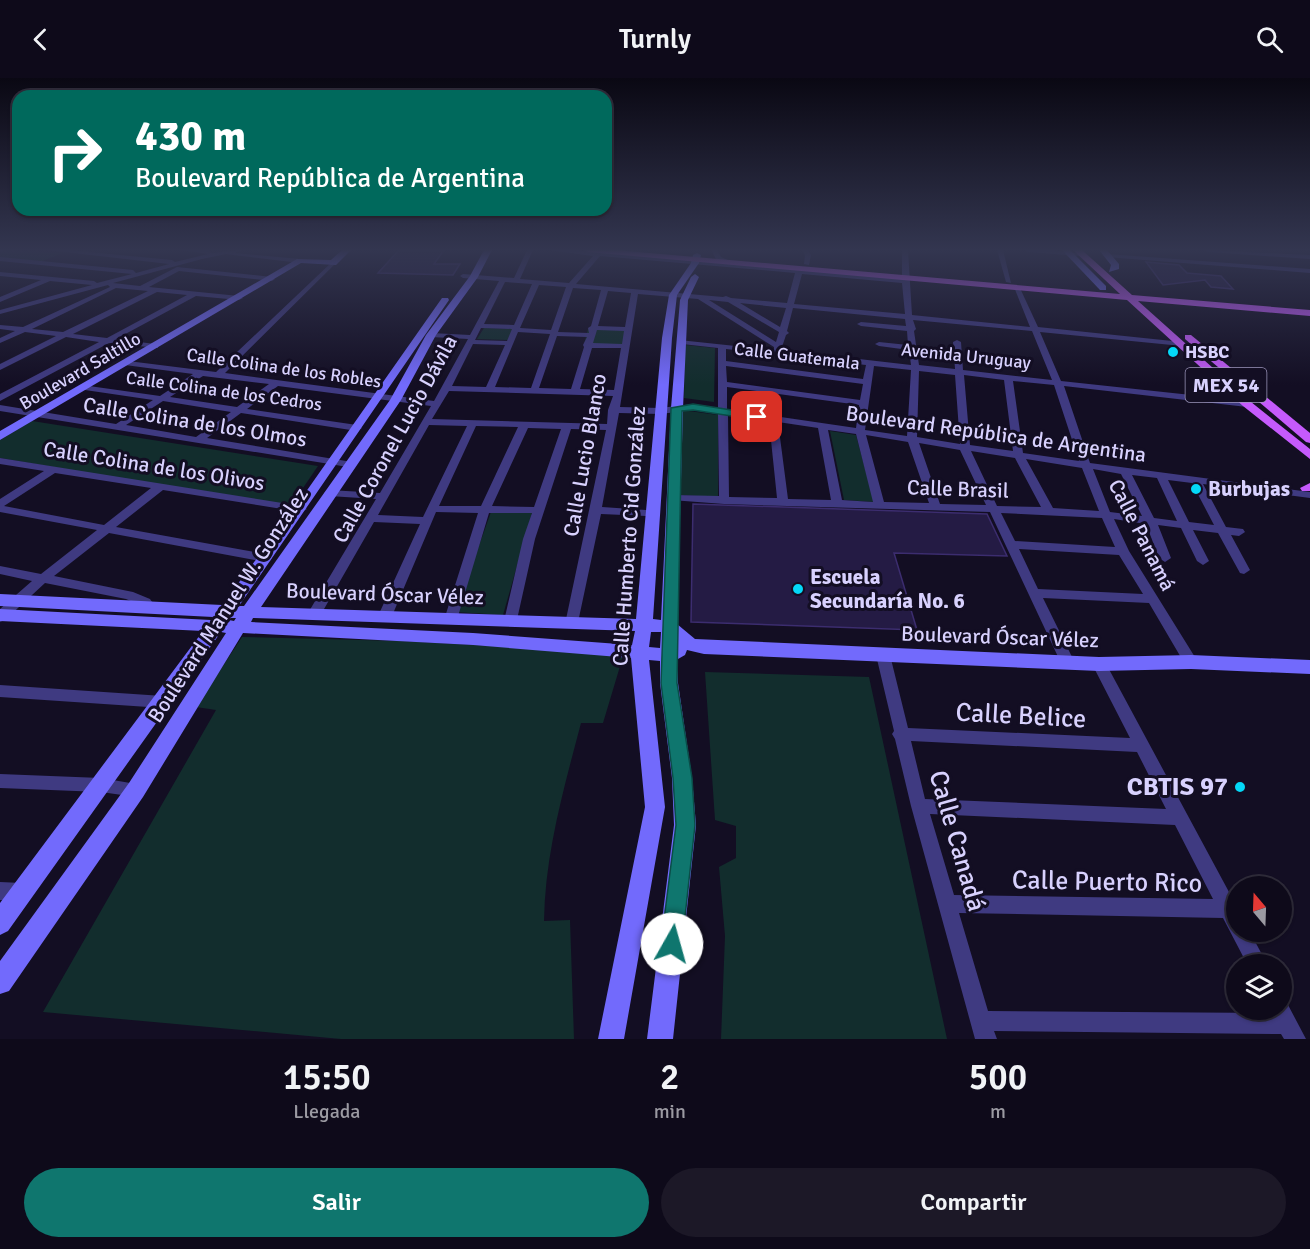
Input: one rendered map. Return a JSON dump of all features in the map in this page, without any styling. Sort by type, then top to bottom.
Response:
[{"type":"main road","points":[[1102,295],[1121,300],[1145,311]]},
{"type":"main road","name":"MEX 54","points":[[1126,295],[1145,311],[1176,327],[1310,438]]},
{"type":"main road","name":"MEX 54","points":[[1141,295],[1182,344],[1247,404],[1310,455]]},
{"type":"main road","points":[[1150,295],[1185,301],[1310,312]]},
{"type":"main road","points":[[1155,295],[1310,308]]},
{"type":"main road","points":[[1161,320],[1159,305],[1185,301]]},
{"type":"main road","points":[[1200,360],[1213,367],[1236,387],[1256,393]]},
{"type":"main road","points":[[1256,393],[1250,400],[1271,422]]},
{"type":"street","points":[[0,312],[63,295]]},
{"type":"street","points":[[0,341],[96,295]]},
{"type":"street","points":[[0,368],[144,295]]},
{"type":"street","points":[[0,398],[192,295]]},
{"type":"street","points":[[211,295],[238,298]]},
{"type":"street","name":"Boulevard Saltillo","points":[[0,436],[244,295]]},
{"type":"street","points":[[218,375],[300,295]]},
{"type":"street","name":"Boulevard Manuel W. González","points":[[0,982],[136,790],[238,627],[329,493],[357,428],[387,398],[418,335],[453,295]]},
{"type":"street","name":"Boulevard Manuel W. González","points":[[0,923],[163,702],[301,509],[341,463],[457,295]]},
{"type":"street","name":"Calle Coronel Lucio Dávila","points":[[315,613],[446,388],[496,295]]},
{"type":"street","points":[[489,390],[508,343],[532,295]]},
{"type":"street","points":[[534,391],[567,295]]},
{"type":"street","points":[[575,392],[603,295]]},
{"type":"street","name":"Calle Lucio Blanco","points":[[572,624],[596,510],[634,295]]},
{"type":"street","points":[[679,295],[792,304],[1182,344]]},
{"type":"street","name":"Calle Humberto Cid González","points":[[611,1039],[655,807],[639,652],[677,340],[679,295]]},
{"type":"street","points":[[698,296],[778,350],[785,333],[794,295]]},
{"type":"street","points":[[907,295],[915,367],[912,435],[936,507]]},
{"type":"street","name":"Calle Panamá","points":[[1018,295],[1058,383],[1084,460],[1106,515],[1124,551],[1191,662]]},
{"type":"street","points":[[725,298],[785,333]]},
{"type":"street","points":[[861,324],[912,329]]},
{"type":"street","points":[[480,326],[554,333],[628,329]]},
{"type":"street","points":[[0,327],[155,346]]},
{"type":"street","points":[[431,335],[508,343]]},
{"type":"street","name":"Avenida Uruguay","points":[[677,340],[722,347],[778,350],[870,363],[1247,404]]},
{"type":"street","points":[[957,342],[965,443],[1066,662]]},
{"type":"street","points":[[879,344],[914,348]]},
{"type":"street","points":[[587,345],[624,346]]},
{"type":"street","points":[[722,347],[724,501]]},
{"type":"street","name":"Calle Colina de los Robles","points":[[128,363],[436,404]]},
{"type":"street","name":"Calle Guatemala","points":[[723,363],[868,382]]},
{"type":"street","points":[[870,363],[860,429],[879,506]]},
{"type":"street","points":[[116,428],[201,373]]},
{"type":"street","points":[[1008,378],[1017,451],[1049,511]]},
{"type":"street","points":[[198,441],[276,383]]},
{"type":"street","points":[[723,384],[864,402]]},
{"type":"street","name":"Calle Colina de los Cedros","points":[[85,387],[357,428]]},
{"type":"street","name":"Boulevard República de Argentina","points":[[446,388],[575,392],[615,402],[723,409],[1084,460],[1203,480]]},
{"type":"street","name":"Calle Humberto Cid González","points":[[660,1039],[686,825],[669,683],[669,626],[675,498],[669,406]]},
{"type":"street","name":"Calle Colina de los Olmos","points":[[0,408],[341,463]]},
{"type":"street","name":"Boulevard República de Argentina","points":[[723,409],[773,420],[823,427],[860,429]]},
{"type":"street","points":[[773,420],[783,502]]},
{"type":"street","points":[[425,422],[611,427]]},
{"type":"street","points":[[384,616],[473,423]]},
{"type":"street","points":[[451,620],[485,509],[524,425]]},
{"type":"street","points":[[511,621],[530,539],[567,426]]},
{"type":"street","points":[[823,427],[837,504]]},
{"type":"street","name":"Boulevard República de Argentina","points":[[1084,460],[1125,471],[1161,476],[1309,490]]},
{"type":"street","name":"Calle Colina de los Olivos","points":[[0,461],[301,509]]},
{"type":"street","points":[[0,504],[53,470]]},
{"type":"street","points":[[1125,471],[1150,520],[1165,558]]},
{"type":"street","points":[[1161,476],[1203,561]]},
{"type":"street","points":[[1203,480],[1221,530],[1244,570]]},
{"type":"street","points":[[17,601],[160,487]]},
{"type":"street","points":[[329,493],[384,496]]},
{"type":"street","name":"Calle Brasil","points":[[675,498],[1049,511],[1106,515],[1239,532]]},
{"type":"street","points":[[0,509],[266,558]]},
{"type":"street","points":[[372,518],[485,509],[540,510]]},
{"type":"street","points":[[596,510],[646,513]]},
{"type":"street","points":[[1012,545],[1124,551]]},
{"type":"street","points":[[0,570],[129,595],[145,602],[151,609]]},
{"type":"street","points":[[1035,593],[1152,599]]},
{"type":"street","name":"Boulevard Óscar Vélez","points":[[0,612],[17,601],[227,612],[669,626]]},
{"type":"street","name":"Boulevard Óscar Vélez","points":[[0,612],[216,627],[473,639],[669,654],[690,644],[704,647],[883,656],[1099,664],[1191,662],[1310,667]]},
{"type":"street","points":[[473,639],[481,621]]},
{"type":"street","points":[[669,626],[690,644]]},
{"type":"street","name":"Calle Canadá","points":[[883,656],[919,806],[949,904],[983,1030]]},
{"type":"street","points":[[1099,664],[1140,746],[1226,906]]},
{"type":"street","points":[[0,691],[163,702]]},
{"type":"street","name":"Calle Belice","points":[[900,734],[1140,746]]},
{"type":"street","points":[[0,781],[101,785],[136,790]]},
{"type":"street","points":[[919,806],[1179,817]]},
{"type":"street","points":[[0,891],[21,892]]},
{"type":"street","name":"Calle Puerto Rico","points":[[949,904],[1226,917]]},
{"type":"street","points":[[983,1030],[1288,1024]]},
{"type":"green space","points":[[484,328],[513,329],[508,340],[477,339]]},
{"type":"green space","points":[[588,329],[630,330],[628,345],[584,344]]},
{"type":"green space","points":[[685,345],[715,348],[714,402],[684,398]]},
{"type":"green space","points":[[682,410],[718,415],[718,497],[678,495]]},
{"type":"green space","points":[[32,421],[318,466],[290,507],[0,458],[0,440]]},
{"type":"green space","points":[[830,431],[856,435],[874,502],[844,500]]},
{"type":"green space","points":[[491,512],[532,513],[503,615],[455,612]]},
{"type":"green space","points":[[242,637],[400,641],[624,653],[603,723],[581,723],[556,821],[548,871],[544,921],[570,920],[574,1039],[341,1039],[43,1012],[216,710],[196,707]]},
{"type":"green space","points":[[705,672],[869,677],[947,1039],[721,1039],[725,936],[719,867],[736,858],[736,826],[715,820]]},
{"type":"building","name":"Escuela Secundaría No. 6","points":[[693,504],[987,514],[1007,556],[894,553],[917,630],[691,622]]},
{"type":"place","name":"HSBC","points":[[1173,352]]},
{"type":"place","name":"Burbujas","points":[[1196,489]]},
{"type":"place","name":"Escuela Secundaría No. 6","points":[[798,589]]},
{"type":"place","name":"CBTIS 97","points":[[1240,787]]},
{"type":"route","points":[[672,944],[686,825],[669,683],[677,408],[693,407],[757,417]]}]
